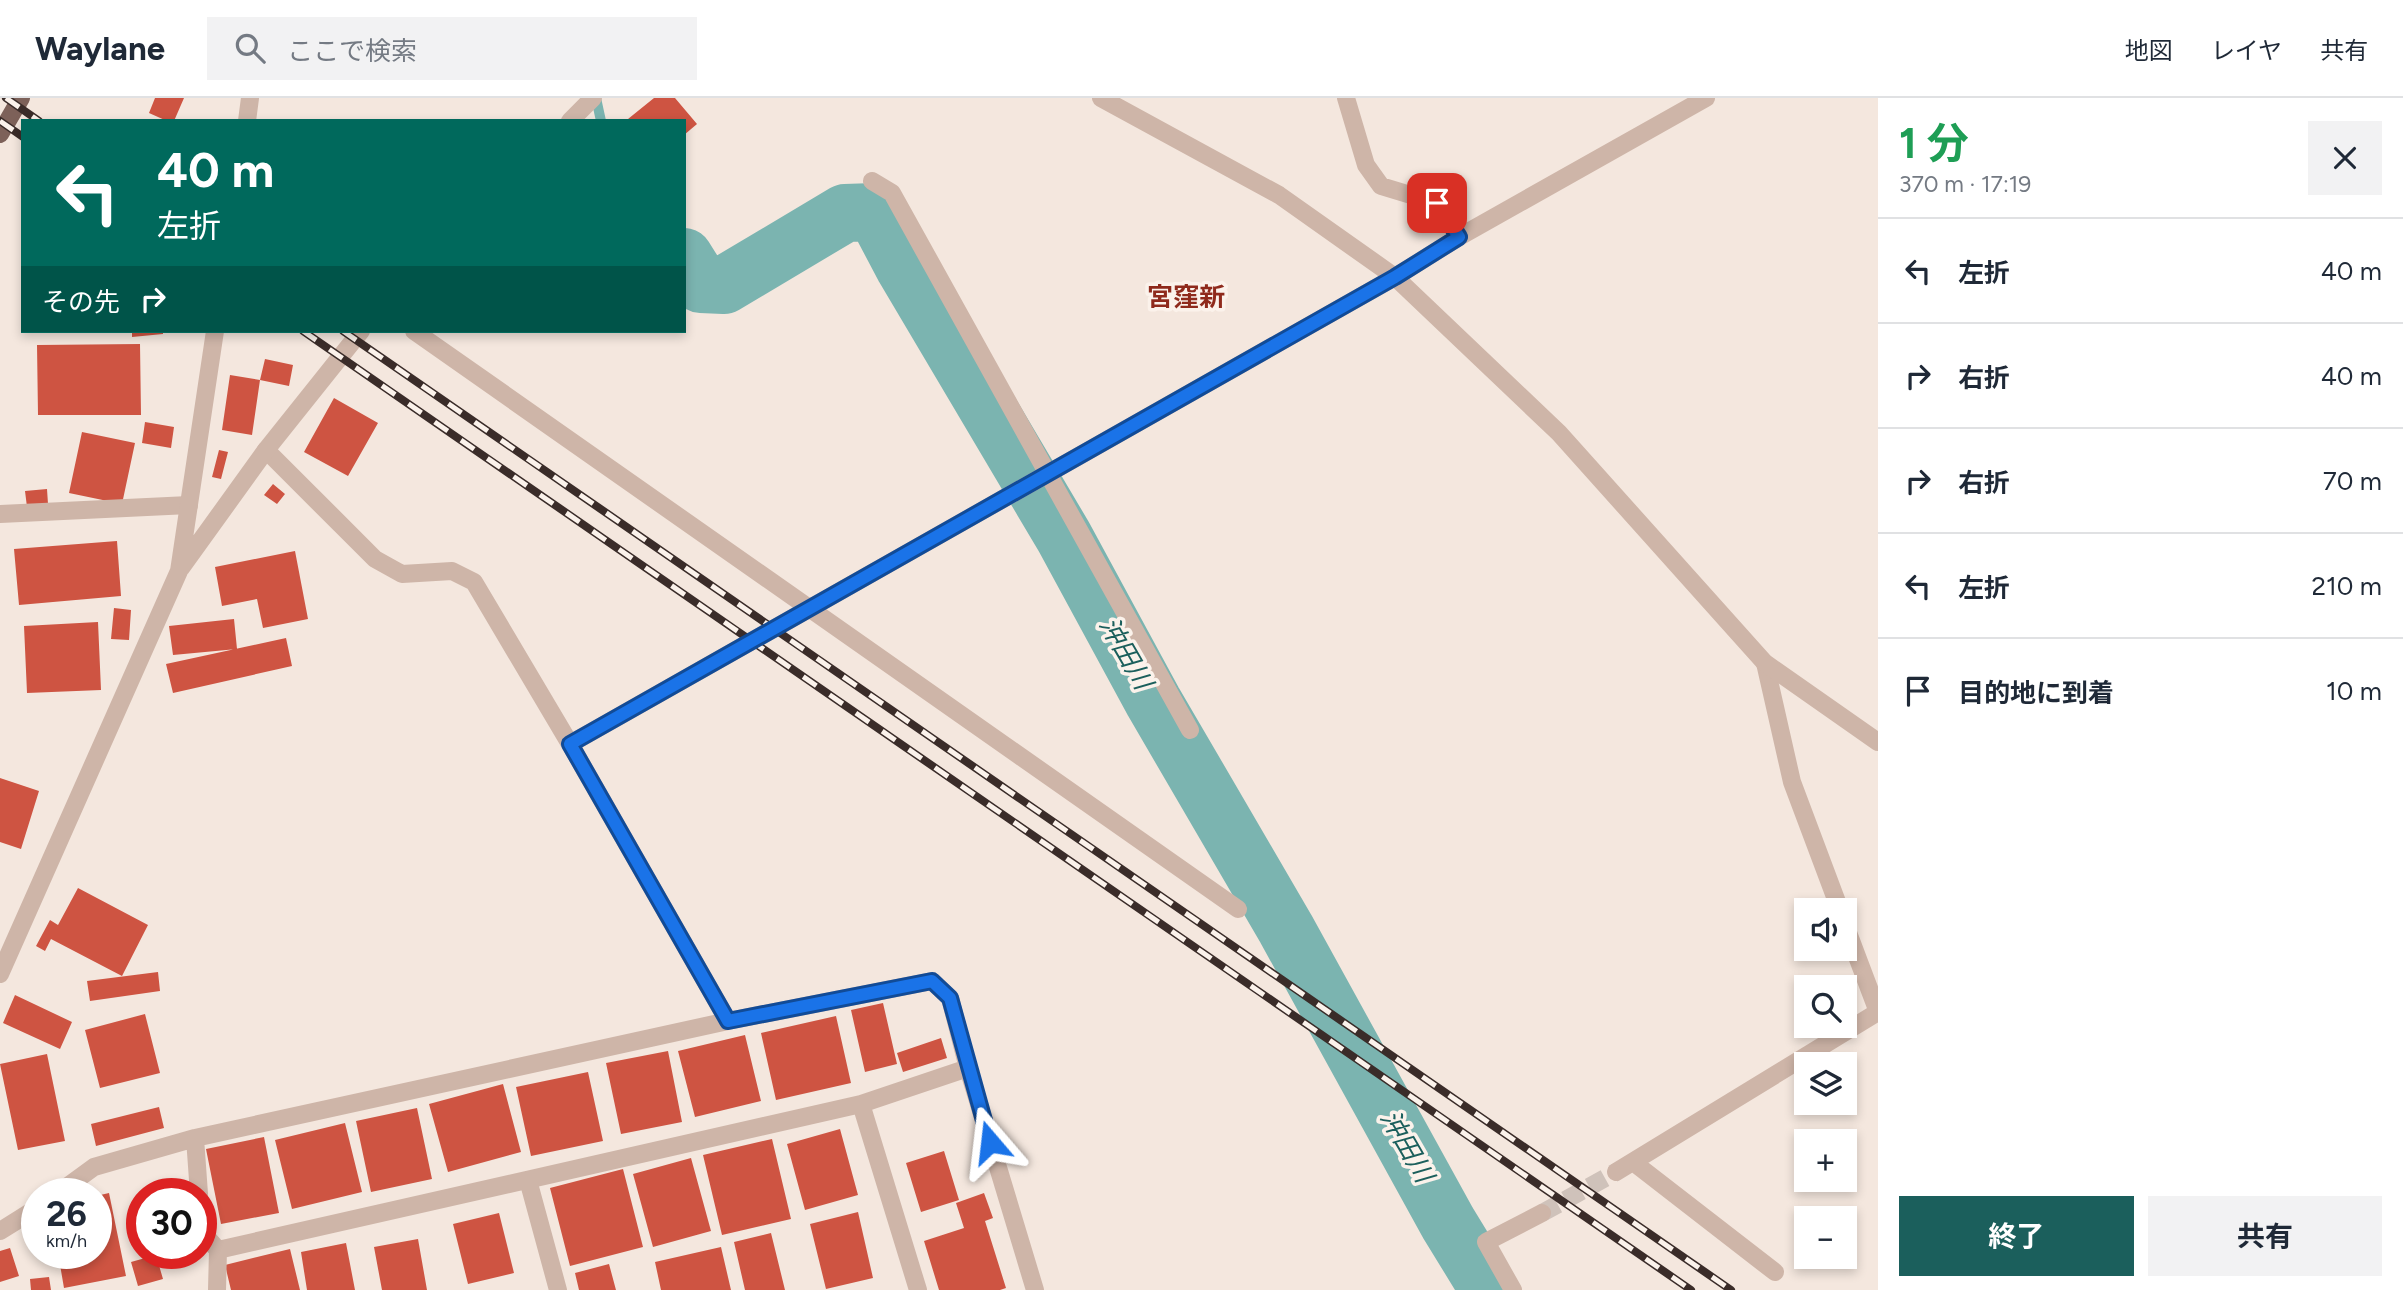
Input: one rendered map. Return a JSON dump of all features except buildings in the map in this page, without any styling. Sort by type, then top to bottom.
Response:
[{"type":"main road","points":[[0,134],[21,98]]},
{"type":"street","points":[[247,119],[250,98]]},
{"type":"street","points":[[572,119],[593,98]]},
{"type":"street","points":[[1101,98],[1279,195],[1395,277],[1559,433],[1765,663],[1878,742]]},
{"type":"street","points":[[1346,98],[1366,165],[1381,186],[1437,203],[1459,237]]},
{"type":"street","points":[[570,744],[1706,98]]},
{"type":"street","points":[[872,181],[892,193],[1190,730]]},
{"type":"street","points":[[179,571],[215,333]]},
{"type":"street","points":[[0,974],[179,571],[266,450],[359,333]]},
{"type":"street","points":[[417,333],[1238,909]]},
{"type":"street","points":[[266,450],[375,559],[402,575],[452,571],[474,582],[728,1021]]},
{"type":"street","points":[[0,514],[189,505]]},
{"type":"street","points":[[1765,663],[1792,782],[1836,898]]},
{"type":"street","points":[[1616,1172],[1878,1012],[1857,956]]},
{"type":"street","points":[[79,1178],[94,1167],[195,1138],[728,1021],[932,981],[950,998],[968,1068],[1035,1290]]},
{"type":"street","points":[[217,1290],[218,1250],[861,1104],[968,1068]]},
{"type":"street","points":[[861,1104],[918,1290]]},
{"type":"street","points":[[195,1138],[198,1178]]},
{"type":"street","points":[[1633,1162],[1774,1272]]},
{"type":"street","points":[[528,1180],[558,1290]]},
{"type":"street","points":[[1513,1290],[1486,1242],[1542,1213]]},
{"type":"street","points":[[0,1231],[21,1218]]},
{"type":"waterway","points":[[596,98],[601,119]]},
{"type":"waterway","name":"沖田川","points":[[686,260],[701,284],[724,285],[845,213],[875,212],[904,267],[1064,537],[1153,701],[1286,929],[1448,1223],[1489,1290]]},
{"type":"tunnel","points":[[1542,1213],[1616,1172]]},
{"type":"railway","points":[[6,98],[36,119]]},
{"type":"railway","points":[[0,121],[21,136]]},
{"type":"railway","points":[[306,333],[1691,1290]]},
{"type":"railway","points":[[346,333],[1731,1290]]},
{"type":"district","name":"宮窪新","points":[[1186,297]]},
{"type":"route","points":[[990,1142],[950,998],[932,981],[728,1021],[570,744],[1438,251],[1459,237],[1437,203]]}]
